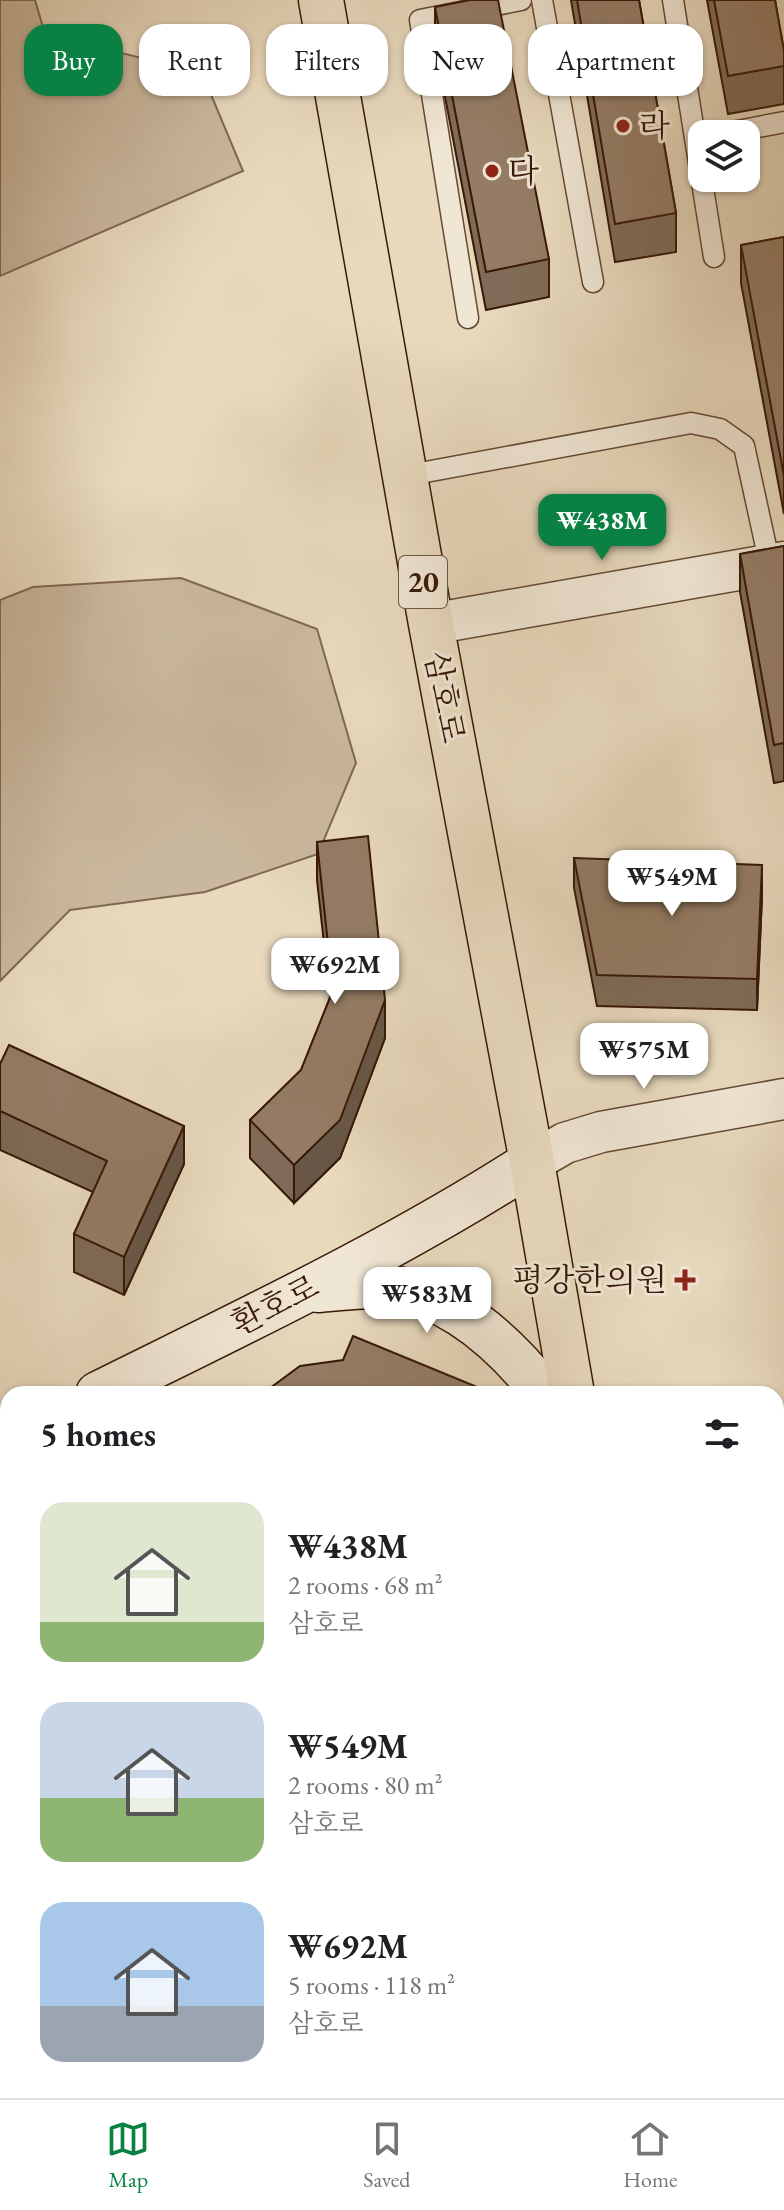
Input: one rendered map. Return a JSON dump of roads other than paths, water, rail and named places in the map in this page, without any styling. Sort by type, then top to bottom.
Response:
[{"type":"main road","name":"삼호로","points":[[321,0],[404,476],[571,1386]]},
{"type":"street","points":[[431,624],[777,564]]},
{"type":"street","points":[[532,1162],[565,1143],[601,1132],[784,1099]]},
{"type":"street","name":"환호로","points":[[114,1386],[304,1292],[452,1211],[532,1162]]},
{"type":"street","points":[[304,1292],[362,1286],[394,1288],[426,1296],[463,1315],[501,1346],[538,1386]]},
{"type":"lane","points":[[468,318],[420,20],[521,0]]},
{"type":"lane","points":[[542,0],[593,282]]},
{"type":"lane","points":[[673,0],[695,120]]},
{"type":"lane","points":[[760,127],[784,122]]},
{"type":"lane","points":[[706,192],[714,257]]},
{"type":"lane","points":[[404,476],[691,423],[720,429],[744,446],[777,564]]},
{"type":"place","name":"라","points":[[623,126]]},
{"type":"place","name":"다","points":[[492,171]]},
{"type":"place","name":"평강한의원","points":[[685,1280]]}]
